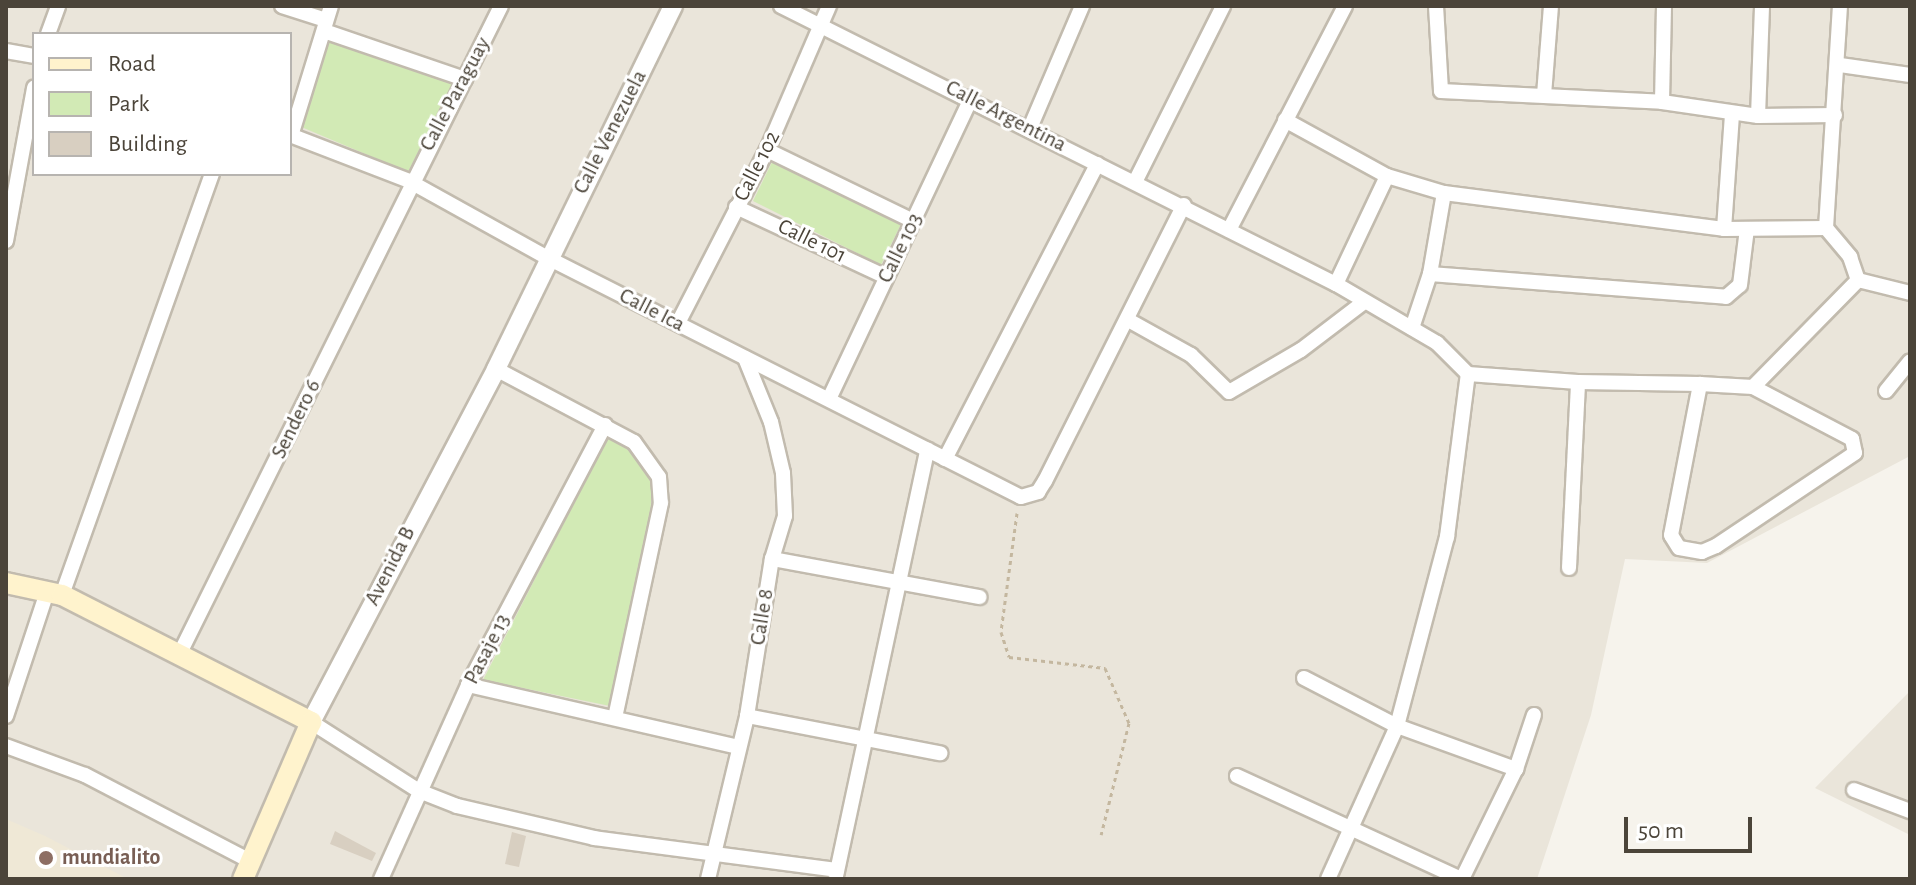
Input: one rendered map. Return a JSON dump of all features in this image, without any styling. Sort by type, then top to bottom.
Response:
[{"type":"main road","points":[[6,583],[55,594],[311,722]]},
{"type":"main road","name":"Avenida B","points":[[246,869],[311,722]]},
{"type":"street","points":[[49,32],[58,6]]},
{"type":"street","points":[[282,6],[327,19],[465,79]]},
{"type":"street","name":"Calle Paraguay","points":[[409,181],[501,6]]},
{"type":"street","name":"Calle Venezuela","points":[[546,257],[673,6]]},
{"type":"street","name":"Calle Argentina","points":[[781,6],[972,97],[1097,164],[1136,180],[1336,284],[1412,328],[1468,374]]},
{"type":"street","name":"Calle 102","points":[[678,323],[767,150],[818,25],[829,6]]},
{"type":"street","points":[[1030,128],[1080,6]]},
{"type":"street","points":[[1136,180],[1223,6]]},
{"type":"street","points":[[1229,230],[1345,6]]},
{"type":"street","points":[[1436,6],[1441,91],[1662,102],[1758,116],[1835,115]]},
{"type":"street","points":[[1544,95],[1551,6]]},
{"type":"street","points":[[1662,102],[1664,6]]},
{"type":"street","points":[[1758,116],[1762,6]]},
{"type":"street","points":[[1826,228],[1840,65],[1840,6]]},
{"type":"street","points":[[292,129],[327,19]]},
{"type":"street","points":[[6,51],[32,56]]},
{"type":"street","points":[[1840,65],[1910,75]]},
{"type":"street","name":"Calle 103","points":[[829,399],[972,97]]},
{"type":"street","points":[[6,241],[32,99]]},
{"type":"street","points":[[1724,229],[1732,114]]},
{"type":"street","points":[[1285,120],[1387,176],[1444,193],[1724,229],[1826,228],[1842,244],[1858,280]]},
{"type":"street","name":"Calle Ica","points":[[292,136],[409,181],[546,257],[1014,496]]},
{"type":"street","points":[[767,150],[913,221]]},
{"type":"street","points":[[945,459],[1097,164]]},
{"type":"street","points":[[6,716],[55,594],[211,176]]},
{"type":"street","points":[[1336,284],[1387,176]]},
{"type":"street","name":"Sendero 6","points":[[179,655],[409,181]]},
{"type":"street","points":[[1412,328],[1430,274],[1444,193]]},
{"type":"street","points":[[1014,496],[1038,492],[1130,321],[1184,205]]},
{"type":"street","name":"Calle 101","points":[[736,207],[886,277]]},
{"type":"street","points":[[1430,274],[1726,297],[1740,285],[1747,229]]},
{"type":"street","name":"Avenida B","points":[[311,722],[496,369],[546,257]]},
{"type":"street","points":[[1858,280],[1910,293]]},
{"type":"street","points":[[1753,387],[1858,280]]},
{"type":"street","points":[[1130,321],[1191,355],[1229,392],[1301,350],[1364,302]]},
{"type":"street","name":"Calle 8","points":[[708,879],[711,850],[747,716],[772,559],[785,516],[783,473],[771,422],[745,358]]},
{"type":"street","points":[[1886,391],[1910,361]]},
{"type":"street","points":[[496,369],[605,425],[648,455],[659,477],[661,503],[615,717]]},
{"type":"street","points":[[1328,879],[1397,726],[1447,537],[1468,374],[1578,382],[1700,384],[1753,387],[1852,439],[1855,453],[1716,546],[1691,551],[1679,548],[1671,535],[1700,384]]},
{"type":"street","points":[[1569,568],[1578,382]]},
{"type":"street","name":"Pasaje 13","points":[[381,879],[468,685],[605,425]]},
{"type":"street","points":[[311,722],[419,791],[457,806],[594,838],[711,850],[836,874],[927,450]]},
{"type":"street","points":[[772,559],[980,597]]},
{"type":"street","points":[[1304,678],[1397,726],[1516,769]]},
{"type":"street","points":[[468,685],[739,747]]},
{"type":"street","points":[[1237,776],[1461,879],[1516,769],[1534,715]]},
{"type":"street","points":[[747,716],[940,753]]},
{"type":"street","points":[[6,746],[85,775],[246,869]]},
{"type":"street","points":[[1854,790],[1910,811]]},
{"type":"path","points":[[1014,496],[1001,632],[1009,657],[1105,668],[1129,723],[1101,835]]},
{"type":"shaded area","points":[[6,6],[1910,6],[1910,456],[1707,563],[1625,559],[1591,715],[1537,879],[6,879]]},
{"type":"shaded area","points":[[1910,691],[1910,835],[1815,788]]},
{"type":"shaded area","name":"mundialito","points":[[6,819],[45,836],[128,879],[6,879]]},
{"type":"green space","points":[[327,38],[454,82],[408,172],[299,126]]},
{"type":"green space","points":[[774,158],[902,222],[881,265],[753,201]]},
{"type":"green space","points":[[609,435],[637,452],[652,480],[650,523],[610,706],[483,680]]},
{"type":"building","points":[[335,831],[376,853],[372,861],[330,844]]},
{"type":"building","points":[[512,832],[526,836],[519,867],[505,864]]},
{"type":"place","name":"mundialito","points":[[46,858]]}]
